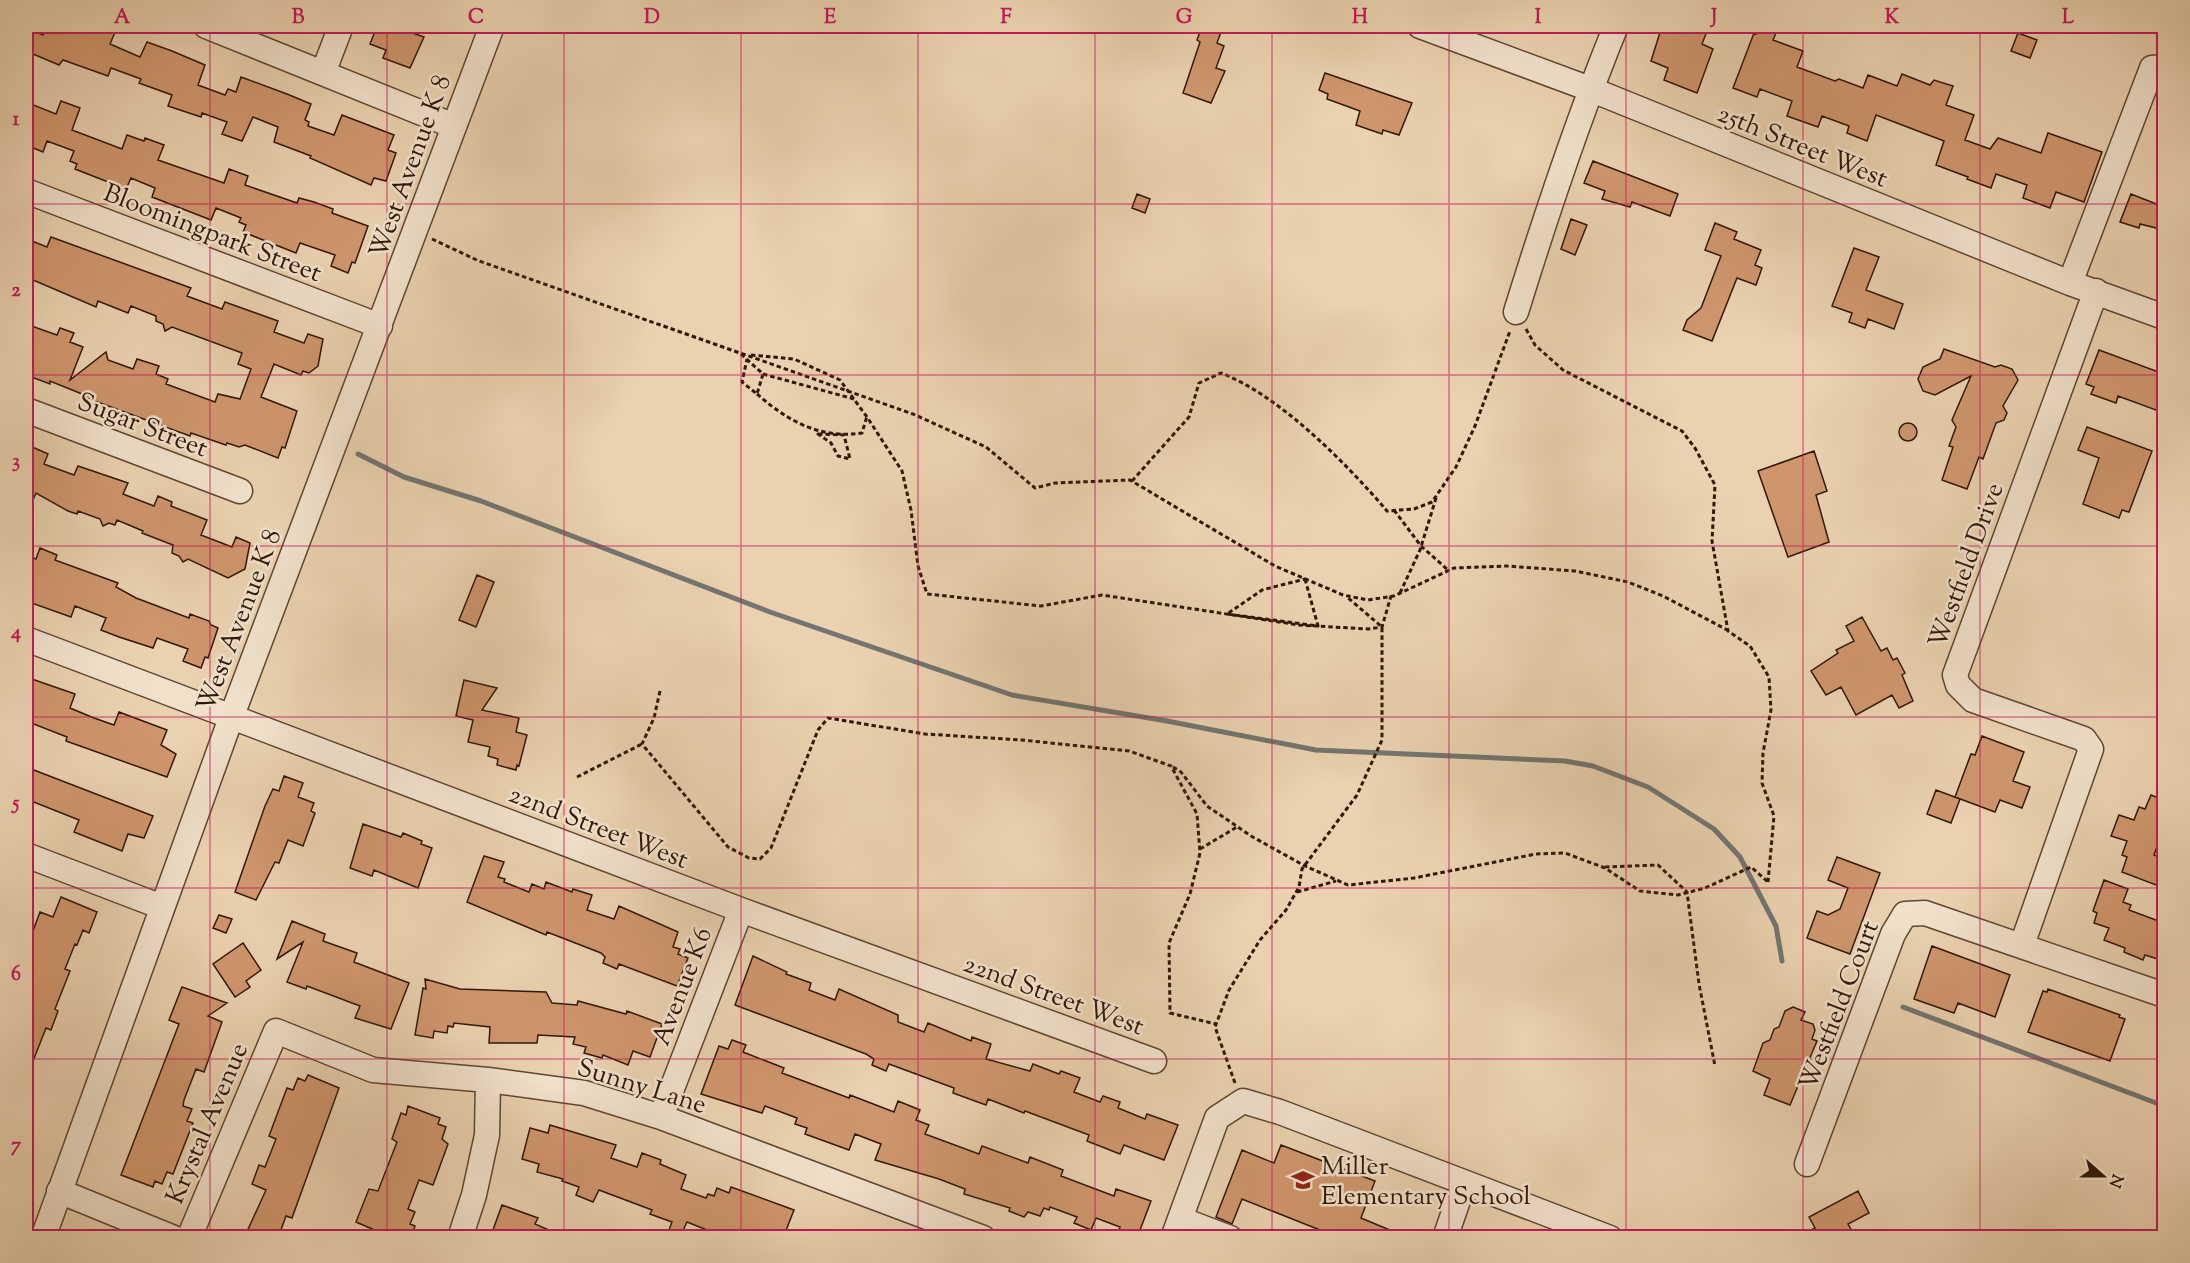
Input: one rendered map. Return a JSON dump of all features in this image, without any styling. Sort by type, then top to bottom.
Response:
[{"type":"street","points":[[206,26],[454,126]]},
{"type":"street","points":[[323,73],[341,26]]},
{"type":"street","name":"West Avenue K 8","points":[[43,1238],[231,718],[492,26]]},
{"type":"street","name":"25th Street West","points":[[1420,26],[1590,89],[2070,283],[2164,317]]},
{"type":"street","points":[[1516,312],[1544,219],[1590,89],[1616,26]]},
{"type":"street","points":[[2070,283],[2152,68],[2164,67]]},
{"type":"street","name":"Bloomingpark Street","points":[[26,191],[380,326]]},
{"type":"street","name":"Westfield Drive","points":[[2022,945],[2091,749],[2084,739],[1973,700],[1958,685],[1955,675],[2096,291]]},
{"type":"street","name":"Sugar Street","points":[[26,410],[240,491]]},
{"type":"street","name":"22nd Street West","points":[[26,639],[741,910],[1154,1061]]},
{"type":"street","points":[[26,855],[162,907]]},
{"type":"street","name":"Avenue K6","points":[[661,1117],[741,910]]},
{"type":"street","name":"Westfield Court","points":[[1807,1164],[1893,934],[1905,914],[1925,913],[2022,945]]},
{"type":"street","points":[[2022,945],[2164,995]]},
{"type":"street","name":"Sunny Lane","points":[[276,1031],[373,1070],[488,1080],[584,1093],[661,1117],[983,1238]]},
{"type":"street","name":"Krystal Avenue","points":[[189,1238],[276,1031]]},
{"type":"street","points":[[460,1238],[474,1195],[488,1135],[488,1080]]},
{"type":"street","points":[[1230,1238],[1176,1228],[1217,1118],[1243,1101],[1280,1112],[1610,1238]]},
{"type":"street","points":[[1445,1238],[1464,1183]]},
{"type":"street","points":[[59,1191],[174,1238]]},
{"type":"path","points":[[415,231],[479,261],[913,414],[986,447],[1035,488],[1055,483],[1132,481],[1275,566],[1346,596],[1368,600],[1391,596],[1449,571],[1507,566],[1575,572],[1628,582],[1664,596],[1731,632],[1750,646],[1769,677],[1771,710],[1763,753],[1762,783],[1774,816],[1768,882],[1751,867],[1705,888],[1678,895],[1640,891],[1603,867],[1565,853],[1536,854],[1414,878],[1348,885],[1305,866],[1237,827],[1207,806],[1181,772],[1172,766],[1129,751],[1022,740],[925,734],[854,720],[828,718],[818,730],[771,848],[760,859],[749,858],[728,847],[642,744]]},
{"type":"path","points":[[1132,481],[1190,417],[1199,384],[1221,373],[1246,382],[1277,405],[1354,472],[1387,511],[1414,509],[1432,502],[1456,467],[1475,426],[1516,312]]},
{"type":"path","points":[[1516,312],[1535,345],[1563,370],[1682,431],[1695,448],[1715,485],[1712,541],[1731,632]]},
{"type":"path","points":[[738,351],[763,374],[854,399]]},
{"type":"path","points":[[746,354],[794,359],[840,380],[902,471],[911,510],[918,566],[927,594],[1041,606],[1101,595],[1317,626],[1368,629],[1382,627]]},
{"type":"path","points":[[747,359],[742,382],[797,425],[844,435]]},
{"type":"path","points":[[758,394],[763,374]]},
{"type":"path","points":[[844,435],[849,446],[850,459],[838,456],[831,443],[818,434],[862,433],[867,417]]},
{"type":"path","points":[[1400,593],[1421,546],[1437,495]]},
{"type":"path","points":[[1394,510],[1421,546],[1449,571]]},
{"type":"path","points":[[1227,614],[1262,590],[1305,579]]},
{"type":"path","points":[[1305,579],[1317,626]]},
{"type":"path","points":[[1346,596],[1382,627]]},
{"type":"path","points":[[1243,1101],[1228,1066],[1215,1028],[1216,1024],[1229,990],[1260,940],[1286,910],[1297,891],[1305,866],[1357,795],[1382,740],[1382,627],[1391,596]]},
{"type":"path","points":[[577,777],[642,744],[654,718],[660,691]]},
{"type":"path","points":[[1172,766],[1197,814],[1200,849],[1190,894],[1169,943],[1170,1013],[1216,1024]]},
{"type":"path","points":[[1200,849],[1237,827]]},
{"type":"path","points":[[1603,867],[1658,865],[1687,892],[1699,984],[1715,1066]]},
{"type":"path","points":[[1297,891],[1338,880]]},
{"type":"building","points":[[46,26],[105,26],[116,30],[110,44],[140,57],[147,42],[172,51],[205,65],[198,85],[225,95],[228,89],[236,92],[241,77],[287,94],[311,104],[305,120],[309,122],[308,126],[334,135],[342,115],[394,135],[388,150],[396,153],[386,181],[374,178],[371,185],[310,158],[311,156],[274,142],[278,127],[253,117],[242,141],[222,134],[227,122],[202,113],[201,117],[168,106],[172,95],[139,83],[141,79],[111,68],[108,76],[63,60],[59,65],[26,51],[34,31],[43,35]]},
{"type":"building","points":[[377,26],[393,26],[424,37],[410,68],[383,58],[386,50],[370,44]]},
{"type":"building","points":[[1202,26],[1222,29],[1217,43],[1224,46],[1216,68],[1225,71],[1211,103],[1183,93],[1200,42],[1197,40]]},
{"type":"building","points":[[1662,26],[1709,26],[1702,44],[1713,49],[1697,93],[1664,80],[1668,68],[1651,61]]},
{"type":"building","points":[[1759,27],[1776,33],[1773,40],[1803,51],[1797,67],[1835,81],[1839,79],[1863,88],[1868,75],[1897,86],[1902,74],[1930,85],[1934,80],[1953,86],[1946,105],[1974,115],[1965,140],[1990,149],[1998,138],[2041,153],[2048,133],[2102,152],[2084,202],[2056,192],[2050,208],[2023,198],[2027,185],[1996,174],[1991,188],[1967,179],[1968,177],[1936,165],[1944,141],[1876,115],[1867,141],[1847,133],[1849,126],[1822,116],[1818,127],[1787,116],[1792,101],[1760,89],[1757,97],[1733,88],[1754,33],[1756,34]]},
{"type":"building","points":[[2018,33],[2037,40],[2030,58],[2011,51]]},
{"type":"building","points":[[1325,73],[1412,103],[1399,135],[1383,130],[1382,134],[1356,125],[1360,111],[1327,99],[1328,94],[1319,90]]},
{"type":"building","points":[[61,101],[80,108],[72,130],[122,149],[127,135],[144,141],[145,138],[164,145],[158,160],[224,183],[229,169],[248,176],[245,185],[297,203],[299,198],[314,202],[333,209],[332,213],[368,226],[355,263],[352,262],[348,273],[331,266],[335,255],[300,243],[296,253],[243,232],[246,225],[239,222],[241,218],[216,208],[211,220],[152,197],[155,188],[131,178],[126,189],[75,169],[77,164],[70,161],[74,151],[47,141],[43,152],[26,145],[26,102],[56,114]]},
{"type":"building","points":[[1593,161],[1678,194],[1670,216],[1632,202],[1630,207],[1602,199],[1605,191],[1584,183]]},
{"type":"building","points":[[1137,194],[1150,199],[1145,213],[1132,208]]},
{"type":"building","points":[[2131,194],[2164,207],[2164,230],[2140,224],[2139,228],[2120,222]]},
{"type":"building","points":[[1571,219],[1587,225],[1575,255],[1561,249]]},
{"type":"building","points":[[1715,223],[1737,232],[1734,239],[1761,250],[1755,265],[1762,268],[1756,285],[1737,278],[1712,341],[1683,330],[1687,320],[1701,308],[1721,256],[1705,250]]},
{"type":"building","points":[[51,237],[191,288],[187,296],[222,309],[225,302],[278,321],[274,332],[304,343],[308,334],[323,339],[318,366],[309,373],[303,371],[301,375],[274,364],[261,397],[297,411],[285,448],[282,447],[278,458],[245,445],[239,447],[227,443],[226,445],[191,433],[190,436],[81,396],[82,394],[50,381],[50,384],[26,375],[26,324],[57,335],[60,328],[74,333],[70,342],[83,347],[70,380],[106,352],[108,360],[133,369],[137,359],[159,366],[156,374],[168,379],[166,384],[215,402],[218,394],[240,399],[251,369],[238,364],[242,353],[172,327],[165,331],[163,324],[156,321],[156,316],[131,306],[128,313],[98,301],[96,307],[26,277],[26,258],[32,241],[47,247]]},
{"type":"building","points":[[1854,248],[1879,257],[1866,290],[1903,304],[1894,329],[1868,319],[1865,328],[1849,322],[1852,313],[1832,306]]},
{"type":"building","points":[[1944,349],[1995,367],[2001,365],[2012,369],[2018,380],[2003,406],[2007,413],[2004,420],[1996,423],[1983,459],[1979,457],[1967,489],[1942,480],[1953,447],[1949,446],[1956,427],[1952,420],[1971,376],[1935,395],[1923,391],[1918,379],[1923,367],[1940,359]]},
{"type":"building","points":[[2099,350],[2164,374],[2164,413],[2118,396],[2116,403],[2091,394],[2094,387],[2086,384]]},
{"type":"building","points":[[1908,423],[1914,426],[1917,432],[1914,438],[1908,441],[1902,438],[1899,432],[1902,426]]},
{"type":"building","points":[[2087,427],[2152,451],[2129,512],[2122,510],[2119,518],[2083,504],[2099,458],[2078,450]]},
{"type":"building","points":[[30,446],[48,454],[44,464],[74,475],[78,466],[128,483],[123,494],[154,506],[158,496],[172,502],[171,506],[207,520],[201,535],[232,547],[236,537],[250,543],[245,569],[228,578],[188,559],[183,562],[179,556],[172,553],[173,545],[117,520],[115,525],[109,523],[103,526],[100,519],[78,511],[77,514],[68,511],[36,493],[26,516],[26,459]]},
{"type":"building","points":[[1814,451],[1827,491],[1816,495],[1829,542],[1788,557],[1758,471]]},
{"type":"building","points":[[40,548],[57,555],[55,560],[118,583],[116,587],[136,598],[189,618],[190,614],[209,621],[211,625],[218,628],[208,658],[205,657],[201,668],[183,661],[188,649],[157,638],[153,648],[119,637],[101,630],[106,618],[75,606],[71,617],[26,601],[26,563],[28,556],[36,559]]},
{"type":"building","points":[[477,575],[494,582],[476,627],[459,620]]},
{"type":"building","points":[[1862,617],[1881,651],[1887,648],[1893,660],[1897,658],[1905,673],[1902,675],[1913,701],[1899,708],[1892,695],[1856,715],[1841,687],[1826,695],[1811,671],[1838,653],[1836,650],[1854,641],[1846,626]]},
{"type":"building","points":[[26,677],[75,694],[70,708],[94,718],[114,725],[119,712],[167,730],[161,745],[176,754],[167,777],[66,741],[67,737],[26,721]]},
{"type":"building","points":[[464,680],[497,688],[482,710],[519,718],[516,732],[527,735],[516,770],[497,765],[498,759],[488,756],[490,747],[468,742],[473,720],[456,716]]},
{"type":"building","points":[[1982,736],[2024,752],[2013,781],[2030,787],[2022,808],[2000,800],[1995,812],[1955,797],[1971,754],[1975,755]]},
{"type":"building","points":[[26,767],[153,816],[144,838],[128,834],[122,851],[74,832],[79,820],[26,799]]},
{"type":"building","points":[[284,776],[303,783],[298,797],[314,803],[311,811],[315,813],[303,846],[288,840],[279,863],[275,862],[256,900],[235,892],[265,806],[273,789],[279,791]]},
{"type":"building","points":[[1936,790],[1960,799],[1951,823],[1927,814]]},
{"type":"building","points":[[2151,795],[2164,800],[2164,826],[2154,855],[2164,859],[2164,888],[2122,872],[2127,857],[2122,855],[2127,841],[2111,836],[2119,815],[2134,820],[2139,807],[2145,809]]},
{"type":"building","points":[[363,824],[401,837],[403,833],[432,848],[418,888],[374,870],[372,876],[350,868]]},
{"type":"building","points":[[484,856],[504,862],[498,877],[505,879],[504,882],[529,892],[532,884],[544,889],[546,882],[572,892],[573,889],[592,895],[587,910],[614,919],[619,906],[678,932],[673,947],[680,949],[678,954],[688,958],[677,986],[619,964],[617,969],[603,963],[605,957],[601,953],[547,932],[546,935],[467,902]]},
{"type":"building","points":[[1837,857],[1880,873],[1850,954],[1807,938],[1817,911],[1828,915],[1840,909],[1848,888],[1828,880]]},
{"type":"building","points":[[2104,880],[2128,889],[2123,902],[2131,905],[2129,910],[2164,923],[2164,961],[2145,955],[2143,960],[2124,952],[2125,948],[2104,940],[2109,928],[2094,923],[2097,913],[2093,911]]},
{"type":"building","points":[[61,897],[97,912],[89,933],[83,930],[77,945],[75,944],[65,969],[70,971],[55,1009],[58,1011],[51,1030],[46,1028],[26,1079],[26,950],[40,912],[53,917]]},
{"type":"building","points":[[219,915],[232,919],[226,933],[213,928]]},
{"type":"building","points":[[292,921],[325,934],[323,941],[357,953],[354,962],[409,983],[391,1029],[355,1018],[360,1006],[307,986],[306,989],[287,982],[303,942],[277,959]]},
{"type":"building","points":[[243,943],[261,970],[246,981],[250,987],[235,997],[213,964]]},
{"type":"building","points":[[1932,946],[2010,975],[1995,1017],[1958,1003],[1954,1013],[1914,999]]},
{"type":"building","points":[[753,956],[787,972],[786,974],[811,983],[809,990],[835,1000],[839,989],[898,1015],[898,1022],[924,1032],[928,1023],[971,1041],[972,1037],[991,1044],[986,1059],[1030,1071],[1033,1064],[1059,1074],[1061,1071],[1080,1078],[1074,1092],[1100,1102],[1103,1096],[1120,1102],[1118,1108],[1145,1119],[1147,1114],[1178,1125],[1164,1160],[1124,1145],[1120,1154],[1087,1141],[1089,1135],[1025,1111],[1024,1113],[988,1099],[986,1105],[953,1093],[954,1088],[889,1064],[886,1071],[872,1065],[874,1059],[866,1054],[735,1005]]},
{"type":"building","points":[[425,979],[460,989],[546,992],[552,1003],[577,1005],[578,1001],[626,1014],[627,1011],[662,1024],[650,1057],[633,1051],[628,1065],[603,1055],[602,1058],[584,1053],[586,1047],[573,1044],[575,1037],[538,1035],[537,1043],[489,1043],[490,1027],[454,1023],[453,1027],[448,1026],[447,1033],[434,1031],[433,1038],[415,1035],[423,988],[426,989]]},
{"type":"building","points":[[182,987],[227,1003],[208,1016],[222,1022],[204,1072],[196,1069],[184,1100],[183,1106],[192,1109],[187,1121],[193,1123],[173,1174],[167,1172],[162,1184],[155,1181],[153,1187],[121,1175],[179,1024],[169,1020]]},
{"type":"building","points":[[2048,989],[2120,1015],[2119,1017],[2125,1019],[2110,1061],[2028,1032],[2043,991],[2047,992]]},
{"type":"building","points":[[1793,1007],[1805,1012],[1801,1020],[1813,1024],[1815,1030],[1812,1039],[1817,1041],[1790,1105],[1764,1095],[1770,1079],[1753,1071],[1763,1043],[1770,1040],[1774,1029],[1779,1027],[1785,1011]]},
{"type":"building","points":[[732,1040],[746,1045],[743,1052],[784,1068],[782,1073],[849,1098],[850,1095],[894,1112],[898,1101],[920,1110],[916,1120],[929,1125],[925,1134],[979,1154],[982,1146],[1028,1163],[1030,1157],[1063,1170],[1061,1176],[1114,1196],[1116,1189],[1151,1201],[1137,1238],[1116,1238],[1120,1227],[1096,1218],[1091,1230],[1074,1223],[1077,1217],[1050,1207],[1049,1210],[1044,1208],[1040,1216],[1028,1212],[1024,1217],[1009,1211],[1010,1208],[964,1194],[965,1189],[939,1179],[875,1160],[881,1144],[855,1134],[849,1150],[805,1134],[807,1128],[795,1124],[797,1118],[765,1106],[762,1113],[701,1094],[719,1046],[728,1049]]},
{"type":"building","points":[[308,1075],[339,1088],[292,1218],[286,1216],[278,1238],[244,1238],[266,1190],[252,1184],[259,1165],[265,1167],[276,1139],[269,1136],[287,1088],[293,1090],[298,1078],[305,1081]]},
{"type":"building","points":[[408,1106],[440,1118],[438,1124],[446,1127],[442,1139],[448,1144],[433,1185],[419,1180],[408,1209],[415,1212],[410,1224],[415,1226],[411,1238],[393,1238],[356,1222],[369,1189],[378,1191],[397,1142],[392,1139],[401,1113],[406,1115]]},
{"type":"building","points":[[550,1125],[616,1145],[611,1158],[637,1167],[642,1153],[661,1160],[660,1164],[686,1175],[681,1189],[706,1198],[708,1194],[714,1196],[717,1188],[729,1193],[731,1187],[794,1210],[783,1238],[727,1238],[687,1222],[681,1235],[669,1230],[672,1222],[650,1214],[652,1210],[599,1190],[593,1202],[576,1195],[579,1187],[562,1181],[563,1179],[537,1172],[539,1164],[522,1159],[530,1128],[548,1133]]},
{"type":"building","points":[[1281,1145],[1375,1181],[1361,1218],[1409,1238],[1340,1238],[1242,1199],[1232,1224],[1216,1217],[1242,1150],[1274,1163]]},
{"type":"building","points":[[1858,1191],[1869,1213],[1848,1224],[1856,1238],[1796,1238],[1815,1228],[1809,1217]]},
{"type":"building","points":[[502,1205],[538,1218],[535,1224],[567,1238],[490,1238]]},
{"type":"waterway","points":[[358,454],[404,477],[481,501],[770,612],[1012,695],[1167,721],[1316,750],[1565,761],[1593,766],[1648,787],[1714,829],[1740,857],[1776,926],[1782,961]]},
{"type":"waterway","points":[[1903,1007],[2164,1106]]},
{"type":"place","name":"Miller Elementary School","points":[[1303,1180]]}]
